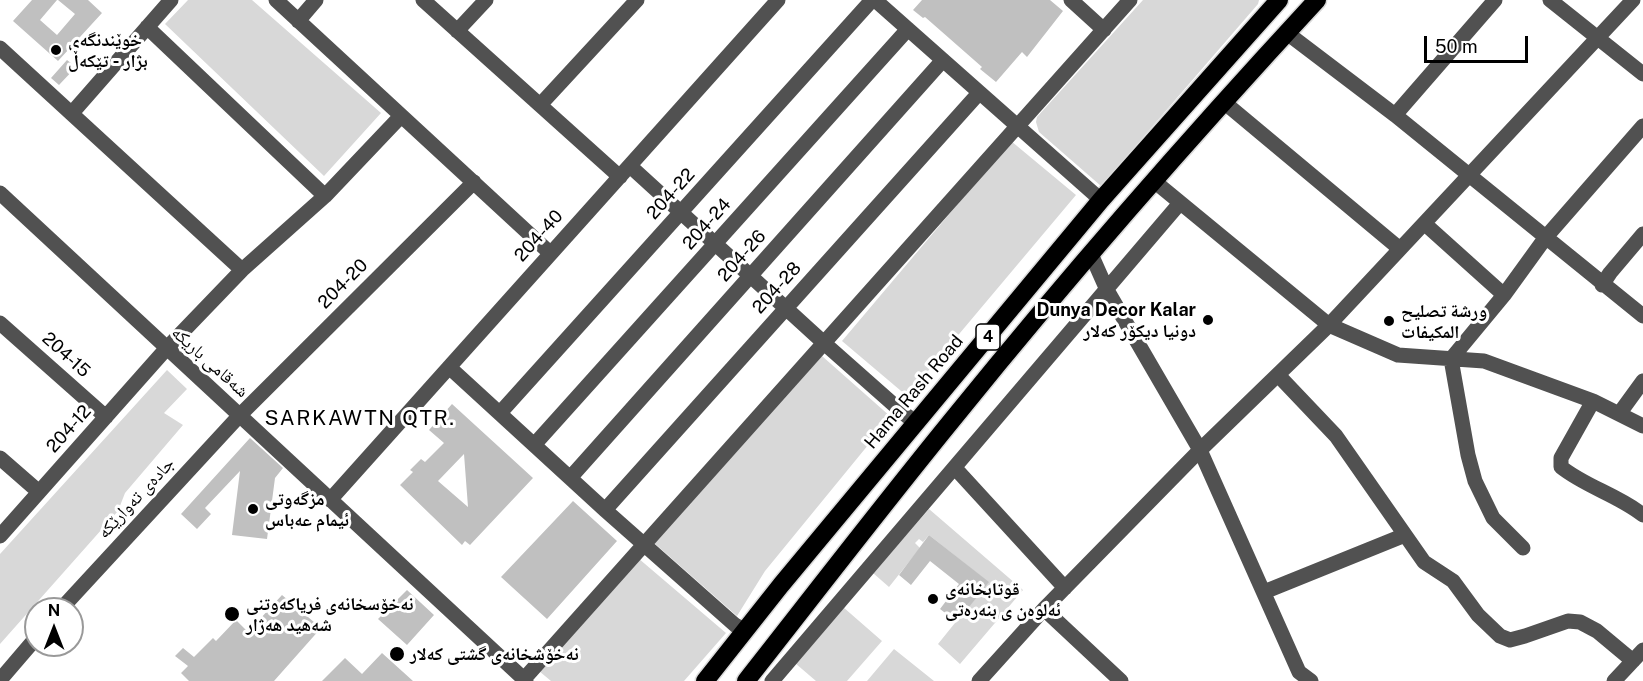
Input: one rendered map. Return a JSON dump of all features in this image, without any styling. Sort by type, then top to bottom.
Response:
[{"type":"highway","name":"Hama Rash Road","points":[[705,681],[1101,200],[1279,0]]},
{"type":"highway","name":"4","points":[[746,681],[956,414],[1090,254],[1317,0]]},
{"type":"highway","points":[[782,585],[804,607]]},
{"type":"street","points":[[72,113],[171,0]]},
{"type":"street","points":[[276,0],[550,253]]},
{"type":"street","points":[[298,21],[316,0]]},
{"type":"street","points":[[423,0],[540,105],[681,212],[824,343],[916,423]]},
{"type":"street","points":[[458,31],[486,0]]},
{"type":"street","points":[[540,105],[637,0]]},
{"type":"street","name":"204-40","points":[[330,500],[778,0]]},
{"type":"street","points":[[873,0],[1101,200]]},
{"type":"street","name":"204-22","points":[[500,413],[873,0]]},
{"type":"street","points":[[1071,0],[1104,30]]},
{"type":"street","points":[[525,680],[1130,0]]},
{"type":"street","points":[[1395,114],[1495,0]]},
{"type":"street","points":[[1550,0],[1643,74]]},
{"type":"street","points":[[978,681],[1044,609],[1200,450],[1329,325],[1633,0]]},
{"type":"street","points":[[147,27],[325,196]]},
{"type":"street","name":"204-24","points":[[534,445],[908,29]]},
{"type":"street","points":[[1287,33],[1395,114],[1602,285],[1643,316]]},
{"type":"street","points":[[0,48],[242,270]]},
{"type":"street","name":"204-26","points":[[570,478],[943,60]]},
{"type":"street","name":"204-28","points":[[605,510],[979,93]]},
{"type":"street","points":[[1225,103],[1400,249]]},
{"type":"street","name":"204-12","points":[[0,536],[166,348],[242,270],[325,196],[401,116]]},
{"type":"street","points":[[1523,548],[1493,518],[1475,481],[1468,455],[1451,359],[1504,295],[1546,237],[1643,126]]},
{"type":"street","points":[[1154,181],[1329,325],[1398,355],[1484,361],[1593,401],[1643,426]]},
{"type":"street","name":"204-20","points":[[240,415],[474,182]]},
{"type":"street","name":"شەقامی باریکە","points":[[0,193],[525,680]]},
{"type":"street","points":[[779,679],[1180,203]]},
{"type":"street","points":[[1425,224],[1504,295]]},
{"type":"street","points":[[1602,285],[1643,234]]},
{"type":"street","points":[[1090,254],[1107,290],[1200,450],[1302,678]]},
{"type":"street","name":"204-15","points":[[0,323],[106,417]]},
{"type":"street","points":[[449,367],[644,545],[735,625],[745,631]]},
{"type":"street","points":[[1278,375],[1336,436],[1424,562],[1453,581],[1478,615],[1500,636],[1510,640],[1568,621],[1580,622],[1638,656],[1614,681]]},
{"type":"street","points":[[1619,414],[1643,381]]},
{"type":"street","points":[[1593,401],[1561,458],[1561,467],[1572,476],[1632,506],[1643,515]]},
{"type":"street","name":"جادەی تەوارێکە","points":[[72,597],[240,415]]},
{"type":"street","points":[[0,458],[39,492]]},
{"type":"street","points":[[955,468],[1065,588]]},
{"type":"street","points":[[1264,592],[1405,535]]},
{"type":"street","points":[[1044,609],[1121,681]]},
{"type":"street","points":[[0,680],[24,652]]},
{"type":"shaded area","points":[[188,0],[252,0],[381,113],[324,176],[165,24]]},
{"type":"shaded area","points":[[1143,0],[1259,0],[1258,4],[1101,186],[1039,132],[1037,117]]},
{"type":"shaded area","points":[[1011,141],[1076,195],[907,396],[842,341]]},
{"type":"shaded area","points":[[822,356],[891,417],[765,571],[737,616],[653,542]]},
{"type":"shaded area","points":[[167,370],[187,389],[164,413],[183,425],[125,493],[118,511],[42,597],[24,597],[24,617],[0,644],[0,554]]},
{"type":"shaded area","points":[[929,509],[1023,590],[960,664],[938,644],[988,582],[929,535],[923,542],[919,539],[915,543],[920,548],[889,587],[873,573]]},
{"type":"shaded area","points":[[638,558],[726,633],[684,681],[551,681],[539,671]]},
{"type":"shaded area","points":[[843,607],[882,641],[847,681],[816,681],[795,663]]},
{"type":"shaded area","points":[[894,649],[934,681],[867,681]]},
{"type":"building","points":[[32,0],[57,0],[40,20],[57,35],[75,14],[58,0],[88,0],[102,13],[58,61],[13,21]]},
{"type":"building","points":[[922,0],[1050,0],[1063,11],[1027,57],[1022,52],[996,82],[925,17],[923,18],[913,10]]},
{"type":"building","points":[[67,60],[76,67],[59,85],[51,78]]},
{"type":"building","points":[[452,404],[533,478],[470,545],[465,541],[462,545],[400,485],[413,472],[410,470],[421,459],[425,462],[444,443],[429,430]],"holes":[[[464,454],[468,507],[438,481]]]},
{"type":"building","points":[[250,438],[283,468],[275,478],[267,539],[232,535],[240,471],[205,508],[211,514],[197,529],[181,514]]},
{"type":"building","points":[[573,501],[617,541],[547,619],[501,577]]},
{"type":"building","points":[[929,535],[989,582],[957,622],[940,609],[959,584],[930,561],[911,585],[899,575]]},
{"type":"building","points":[[407,590],[434,615],[407,645],[378,619]]},
{"type":"building","points":[[282,595],[321,628],[274,681],[189,681],[181,673],[188,666],[175,656],[183,648],[194,657],[213,638],[216,641],[236,620],[248,632]]},
{"type":"building","points":[[382,653],[413,681],[322,681],[345,658],[362,674]]},
{"type":"place","name":"خوێندنگەی بژار - تێکەڵ","points":[[56,50]]},
{"type":"place","name":"Dunya Decor Kalar دونیا دیکۆر کەلار","points":[[1208,320]]},
{"type":"place","name":"ورشة تصليح المكيفات","points":[[1389,321]]},
{"type":"place","name":"مزگەوتی ئیمام عەباس","points":[[253,509]]},
{"type":"place","name":"قوتابخانەی ئەلوەن ی بنەرەتی","points":[[933,599]]},
{"type":"place","name":"نەخۆسخانەی فریاکەوتنی شەهید هەژار","points":[[232,614]]},
{"type":"place","name":"نەخۆشخانەی گشتی کەلار","points":[[397,654]]},
{"type":"district","name":"SARKAWTN QTR.","points":[[360,419]]}]
